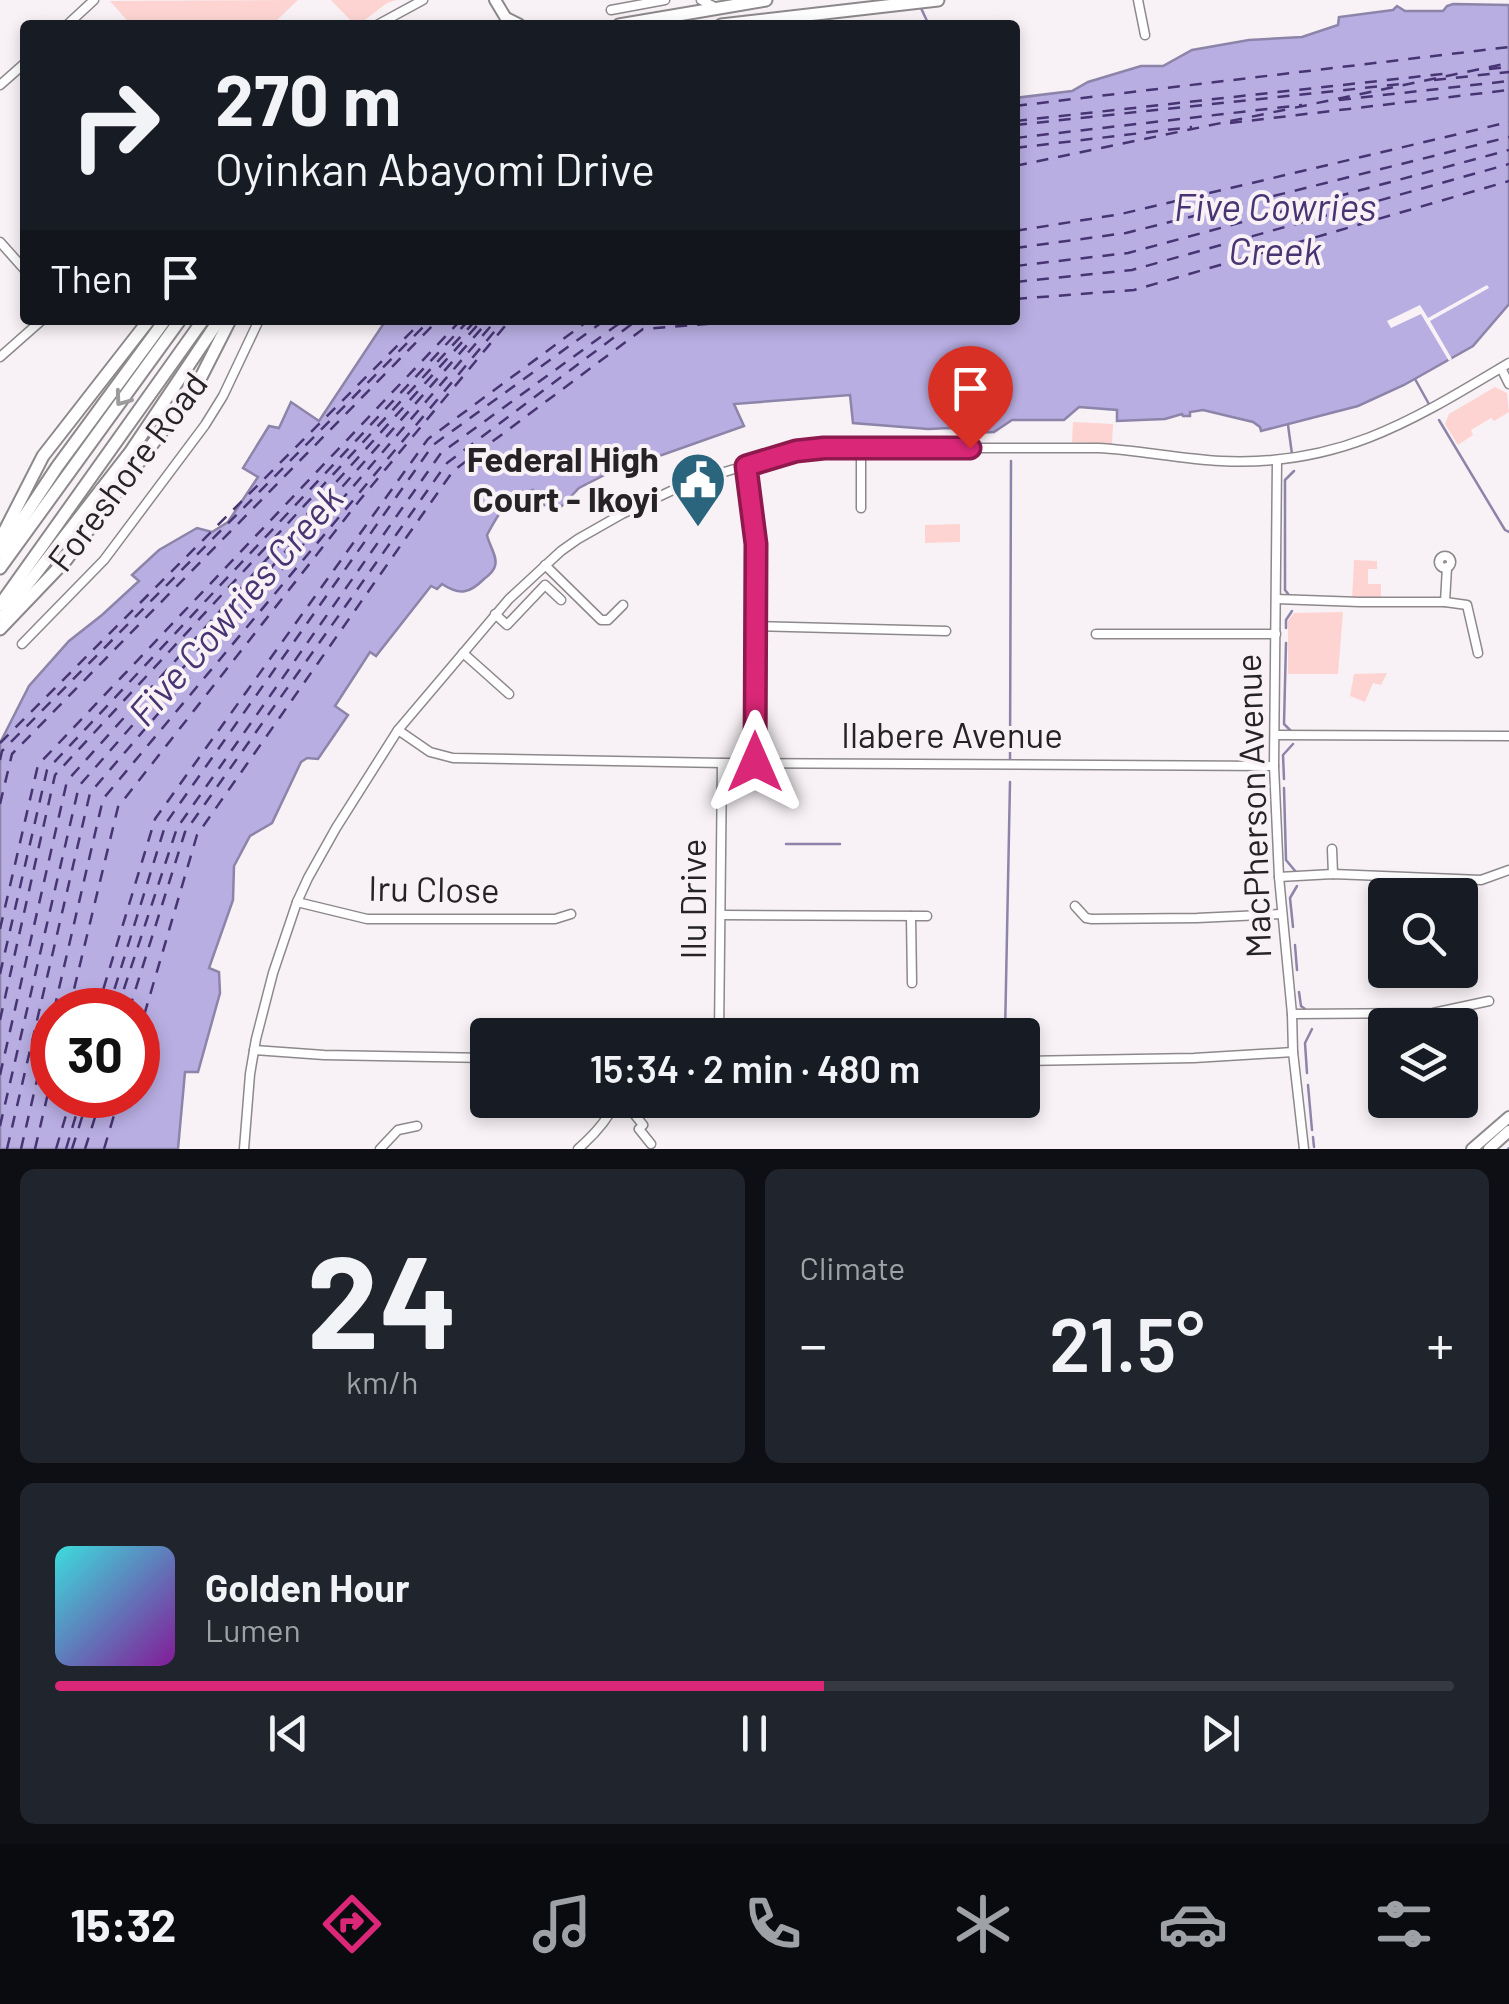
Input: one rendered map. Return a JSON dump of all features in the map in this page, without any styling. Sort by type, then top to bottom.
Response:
[{"type":"highway","points":[[647,20],[762,0]]},
{"type":"highway","points":[[762,20],[938,0]]},
{"type":"highway","points":[[0,540],[43,456],[144,325]]},
{"type":"highway","points":[[0,553],[68,451],[161,325]]},
{"type":"highway","points":[[0,568],[176,325]]},
{"type":"highway","points":[[0,605],[199,325]]},
{"type":"highway","points":[[0,620],[131,451],[216,325]]},
{"type":"highway","points":[[0,629],[66,560],[198,383],[227,325]]},
{"type":"highway","points":[[20,540],[35,539],[39,550]]},
{"type":"main road","points":[[1472,1149],[1509,1117]]},
{"type":"main road","points":[[1489,1149],[1509,1131]]},
{"type":"street","points":[[72,20],[94,0]]},
{"type":"street","points":[[386,20],[422,0]]},
{"type":"street","points":[[611,10],[665,0]]},
{"type":"street","points":[[701,0],[714,8]]},
{"type":"street","points":[[1138,0],[1145,35]]},
{"type":"street","points":[[0,85],[20,67]]},
{"type":"street","points":[[0,242],[20,264]]},
{"type":"street","points":[[0,357],[36,325]]},
{"type":"street","name":"Foreshore Road","points":[[22,644],[117,544],[205,425],[257,325]]},
{"type":"street","points":[[244,1149],[254,1050],[273,974],[308,878],[398,730],[495,614],[545,564],[578,539],[636,506],[690,482],[796,451],[1098,448],[1218,461],[1277,460],[1341,448],[1380,434],[1505,366],[1509,384]]},
{"type":"street","points":[[861,448],[861,508]]},
{"type":"street","name":"MacPherson Avenue","points":[[1277,460],[1274,766],[1278,878],[1304,1149]]},
{"type":"street","points":[[746,466],[756,544],[755,762]]},
{"type":"street","points":[[545,564],[601,620],[608,620],[623,605]]},
{"type":"street","points":[[1445,602],[1447,567]]},
{"type":"street","points":[[495,614],[508,625],[545,585],[561,600]]},
{"type":"street","points":[[1276,598],[1467,605],[1478,653]]},
{"type":"street","points":[[755,626],[946,631]]},
{"type":"street","points":[[1096,634],[1276,634]]},
{"type":"street","points":[[464,653],[510,694]]},
{"type":"street","name":"Ilabere Avenue","points":[[398,730],[430,752],[453,758],[1274,766]]},
{"type":"street","points":[[1275,735],[1509,736]]},
{"type":"street","name":"Ilu Drive","points":[[719,1018],[722,763]]},
{"type":"street","points":[[1332,849],[1333,874]]},
{"type":"street","points":[[1478,880],[1509,870]]},
{"type":"street","points":[[1278,878],[1333,874],[1412,878]]},
{"type":"street","name":"Iru Close","points":[[298,902],[367,919],[555,919],[571,914]]},
{"type":"street","points":[[1075,906],[1092,919],[1282,914]]},
{"type":"street","points":[[722,914],[926,916]]},
{"type":"street","points":[[911,916],[912,983]]},
{"type":"street","points":[[1292,1014],[1434,1014],[1488,1001]]},
{"type":"street","points":[[254,1050],[470,1058]]},
{"type":"street","points":[[1040,1061],[1293,1052]]},
{"type":"street","points":[[578,1149],[608,1118]]},
{"type":"street","points":[[637,1118],[643,1125],[639,1129],[651,1144]]},
{"type":"street","points":[[380,1149],[398,1130],[417,1126]]},
{"type":"shaded area","points":[[298,0],[277,20],[127,20],[110,1]]},
{"type":"shaded area","points":[[331,0],[396,0],[365,20],[350,20]]},
{"type":"shaded area","points":[[1495,387],[1507,393],[1509,412],[1471,430],[1473,435],[1458,445],[1445,424],[1449,414]]},
{"type":"shaded area","points":[[1073,422],[1113,424],[1112,444],[1072,442]]},
{"type":"shaded area","points":[[960,524],[960,542],[925,543],[925,525]]},
{"type":"shaded area","points":[[1354,560],[1377,561],[1377,569],[1368,569],[1368,584],[1381,584],[1381,600],[1352,600]]},
{"type":"shaded area","points":[[1343,612],[1338,674],[1288,674],[1288,621],[1294,613]]},
{"type":"shaded area","points":[[1387,673],[1381,685],[1373,683],[1365,702],[1350,696],[1354,674]]},
{"type":"water","name":"Five Cowries Creek","points":[[1453,4],[1509,5],[1509,304],[1473,346],[1358,406],[1261,431],[1253,422],[1203,410],[1190,412],[1190,416],[1117,421],[1117,410],[1079,407],[1064,420],[1012,420],[994,432],[972,433],[950,428],[853,423],[850,395],[734,404],[744,426],[631,466],[624,465],[579,488],[560,508],[544,505],[533,490],[517,497],[500,513],[487,535],[495,559],[492,572],[464,591],[442,584],[437,589],[431,586],[376,656],[370,652],[335,706],[348,715],[318,759],[301,762],[272,823],[250,836],[234,866],[233,900],[209,968],[219,972],[220,993],[198,1072],[185,1072],[178,1149],[0,1149],[0,743],[29,686],[69,641],[139,581],[132,575],[159,550],[197,528],[212,532],[228,522],[258,477],[243,468],[269,426],[279,428],[291,402],[319,421],[383,325],[1020,325],[1020,97],[1072,91],[1088,82],[1141,66],[1163,66],[1192,50],[1249,40],[1302,37],[1338,25],[1339,17],[1393,10],[1397,6],[1405,11],[1443,11]]},
{"type":"pier","points":[[1487,285],[1489,288],[1430,321],[1452,359],[1449,361],[1421,314],[1391,328],[1387,321],[1420,305],[1428,318]]},
{"type":"waterway","points":[[920,6],[927,20]]},
{"type":"waterway","points":[[1415,379],[1430,406]]},
{"type":"waterway","points":[[1439,420],[1509,532]]},
{"type":"waterway","points":[[1288,425],[1292,454]]},
{"type":"waterway","points":[[1010,761],[1011,461]]},
{"type":"waterway","points":[[1289,595],[1285,590],[1285,480],[1294,471]]},
{"type":"waterway","points":[[1286,628],[1292,611]]},
{"type":"waterway","points":[[1286,643],[1284,724],[1291,731]]},
{"type":"waterway","points":[[1284,779],[1283,755],[1293,744]]},
{"type":"waterway","points":[[1005,1018],[1010,782]]},
{"type":"waterway","points":[[1284,788],[1286,860],[1296,872]]},
{"type":"waterway","points":[[786,844],[840,844]]},
{"type":"waterway","points":[[1293,927],[1290,898],[1297,886]]},
{"type":"waterway","points":[[1295,945],[1297,970]]},
{"type":"waterway","points":[[1299,992],[1305,1009]]},
{"type":"waterway","points":[[1307,1073],[1305,1043],[1312,1029]]},
{"type":"waterway","points":[[1308,1085],[1312,1130]]},
{"type":"waterway","points":[[1313,1137],[1314,1147]]},
{"type":"ferry route","points":[[1020,105],[1509,47]]},
{"type":"ferry route","points":[[1020,165],[1509,63]]},
{"type":"ferry route","points":[[1489,69],[1509,67]]},
{"type":"ferry route","points":[[1434,80],[1509,72]]},
{"type":"ferry route","points":[[1020,120],[1451,73]]},
{"type":"ferry route","points":[[1339,100],[1509,81]]},
{"type":"ferry route","points":[[1020,124],[1401,84]]},
{"type":"ferry route","points":[[1230,123],[1509,90]]},
{"type":"ferry route","points":[[1020,137],[1302,105]]},
{"type":"ferry route","points":[[1020,230],[1121,214],[1509,122]]},
{"type":"ferry route","points":[[1020,147],[1192,127]]},
{"type":"ferry route","points":[[1020,247],[1126,233],[1509,137]]},
{"type":"ferry route","points":[[1020,265],[1128,253],[1509,150]]},
{"type":"ferry route","points":[[1020,281],[1132,270],[1509,164]]},
{"type":"ferry route","points":[[1020,299],[1134,290],[1509,181]]},
{"type":"ferry route","points":[[0,743],[418,325]]},
{"type":"ferry route","points":[[0,760],[2,751],[425,325]]},
{"type":"ferry route","points":[[0,804],[12,754],[433,325]]},
{"type":"ferry route","points":[[0,929],[38,765],[456,325]]},
{"type":"ferry route","points":[[0,974],[47,770],[464,325]]},
{"type":"ferry route","points":[[0,1020],[55,775],[471,325]]},
{"type":"ferry route","points":[[0,1075],[67,781],[477,325]]},
{"type":"ferry route","points":[[0,1126],[79,786],[485,325]]},
{"type":"ferry route","points":[[7,1149],[90,793],[492,325]]},
{"type":"ferry route","points":[[59,988],[103,799],[500,325]]},
{"type":"ferry route","points":[[74,988],[118,807],[359,501],[506,325]]},
{"type":"ferry route","points":[[104,988],[155,819],[428,439],[582,325]]},
{"type":"ferry route","points":[[115,988],[166,823],[433,445],[598,325]]},
{"type":"ferry route","points":[[124,988],[177,828],[441,453],[617,325]]},
{"type":"ferry route","points":[[136,988],[185,832],[447,463],[630,325]]},
{"type":"ferry route","points":[[152,988],[197,835],[453,471],[643,329],[693,325]]},
{"type":"ferry route","points":[[21,1149],[30,1110]]},
{"type":"ferry route","points":[[35,1149],[42,1118]]},
{"type":"ferry route","points":[[56,1149],[65,1118]]},
{"type":"ferry route","points":[[66,1149],[75,1118]]},
{"type":"ferry route","points":[[72,1149],[82,1118]]},
{"type":"ferry route","points":[[85,1149],[95,1118]]},
{"type":"ferry route","points":[[104,1149],[113,1118]]},
{"type":"place","name":"Federal High Court - Ikoyi","points":[[698,529]]},
{"type":"route","points":[[755,762],[756,544],[746,466],[796,451],[848,446],[970,448]]}]
